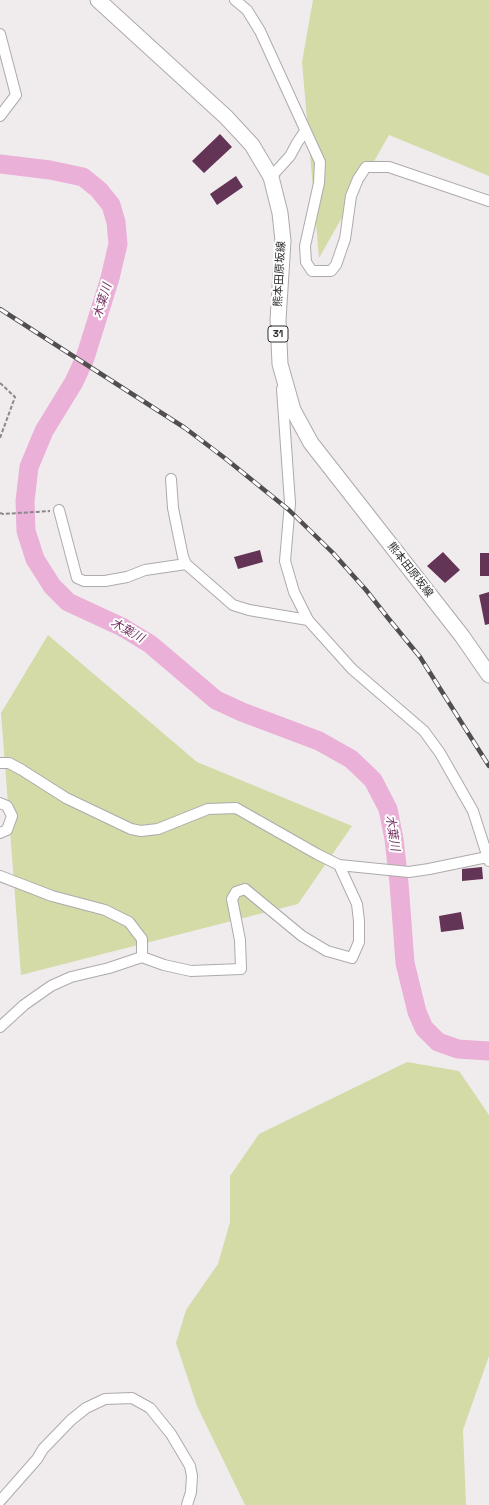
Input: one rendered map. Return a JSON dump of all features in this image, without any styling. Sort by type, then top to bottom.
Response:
[{"type":"main road","name":"熊本田原坂線","points":[[98,0],[226,117],[252,145],[271,177],[280,213],[283,241],[278,320],[280,364],[293,410],[311,443],[462,636],[489,675]]},
{"type":"street","points":[[235,0],[247,10],[260,31],[320,162],[319,182],[306,246],[306,262],[312,271],[331,271],[336,265],[345,239],[351,196],[358,179],[366,167],[389,167],[489,201]]},
{"type":"street","points":[[0,34],[16,95],[0,116]]},
{"type":"street","points":[[271,177],[290,156],[305,131]]},
{"type":"street","points":[[0,763],[8,763],[22,770],[66,798],[131,829],[141,831],[158,830],[208,810],[236,808],[339,865],[409,872],[488,859],[473,811],[440,753],[428,736],[352,669],[308,620],[294,592],[285,561],[290,503],[280,364]]},
{"type":"street","points":[[171,479],[174,508],[183,557],[186,564],[233,605],[249,610],[308,620]]},
{"type":"street","points":[[59,510],[77,578],[84,581],[105,581],[127,577],[145,570],[186,564]]},
{"type":"street","points":[[0,803],[7,806],[12,816],[7,830],[0,833]]},
{"type":"street","points":[[0,1027],[24,1005],[51,986],[71,977],[109,968],[142,957],[164,965],[191,971],[241,969],[240,940],[232,899],[236,892],[245,889],[302,936],[327,951],[352,958],[359,942],[360,921],[357,904],[339,865]]},
{"type":"street","points":[[0,876],[52,896],[104,910],[129,922],[142,939],[142,957]]},
{"type":"street","points":[[0,1501],[37,1459],[43,1449],[71,1420],[86,1408],[105,1399],[132,1398],[150,1408],[171,1434],[190,1466],[192,1476],[192,1492],[187,1505]]},
{"type":"path","points":[[0,383],[15,397],[0,438]]},
{"type":"path","points":[[0,513],[59,510]]},
{"type":"green space","points":[[313,0],[489,0],[489,176],[389,135],[319,258],[302,62]]},
{"type":"green space","points":[[48,635],[197,762],[352,826],[298,904],[21,975],[1,713]]},
{"type":"green space","points":[[407,1062],[459,1071],[489,1115],[489,1356],[463,1430],[466,1505],[245,1505],[197,1406],[176,1343],[186,1310],[218,1264],[230,1222],[230,1176],[259,1134]]},
{"type":"building","points":[[220,134],[232,147],[204,173],[192,161]]},
{"type":"building","points":[[236,176],[243,187],[217,205],[210,194]]},
{"type":"building","points":[[260,550],[263,562],[238,569],[234,557]]},
{"type":"building","points":[[443,552],[460,570],[445,583],[427,566]]},
{"type":"building","points":[[480,553],[489,553],[489,576],[480,576]]},
{"type":"building","points":[[489,592],[489,624],[485,625],[479,595]]},
{"type":"building","points":[[482,867],[483,879],[462,881],[462,869]]},
{"type":"building","points":[[461,912],[464,929],[441,932],[439,916]]},
{"type":"waterway","name":"木葉川","points":[[0,164],[50,170],[83,177],[99,190],[111,205],[116,222],[118,244],[110,278],[85,358],[74,382],[44,431],[29,467],[25,501],[26,531],[35,559],[52,586],[68,602],[122,627],[150,644],[216,700],[242,712],[319,741],[351,759],[373,780],[388,809],[394,839],[405,963],[417,1012],[424,1028],[438,1042],[458,1049],[489,1051]]},
{"type":"railway","points":[[0,309],[185,428],[289,510],[333,553],[366,590],[420,657],[489,766]]}]
